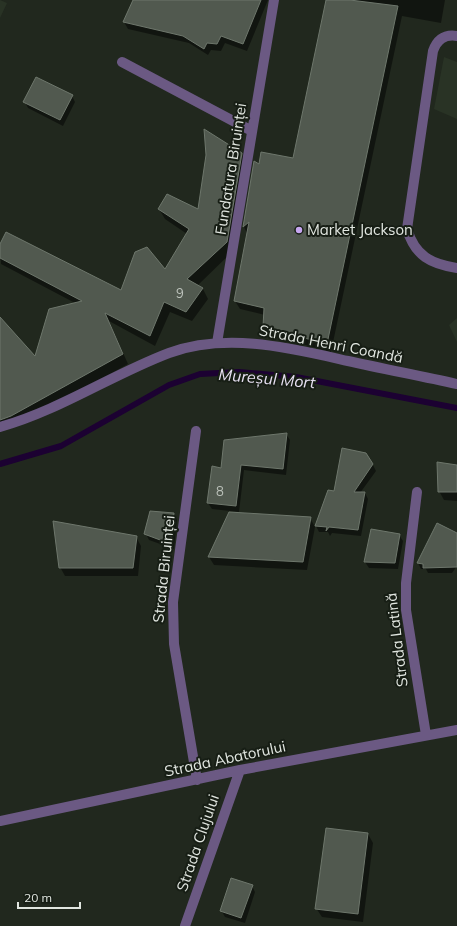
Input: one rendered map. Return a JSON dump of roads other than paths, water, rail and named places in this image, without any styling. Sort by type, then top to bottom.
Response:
[{"type":"street","name":"Fundatura Biruinței","points":[[217,343],[274,0]]},
{"type":"street","points":[[457,36],[452,35],[442,37],[436,44],[433,51],[407,229],[411,243],[421,255],[433,262],[457,268]]},
{"type":"street","points":[[122,62],[252,131]]},
{"type":"street","name":"Strada Henri Coandă","points":[[0,427],[59,405],[170,353],[217,343],[252,344],[291,348],[457,384]]},
{"type":"street","name":"Strada Biruinței","points":[[196,431],[173,602],[174,644],[196,780]]},
{"type":"street","name":"Strada Latină","points":[[417,492],[406,583],[406,610],[426,735]]},
{"type":"street","name":"Strada Abatorului","points":[[0,821],[240,770],[457,730]]},
{"type":"street","name":"Strada Clujului","points":[[185,926],[240,770]]},
{"type":"waterway","name":"Mureșul Mort","points":[[0,464],[61,446],[169,385],[200,374],[239,372],[296,377],[457,408]]},
{"type":"place","name":"Market Jackson","points":[[299,230]]}]
